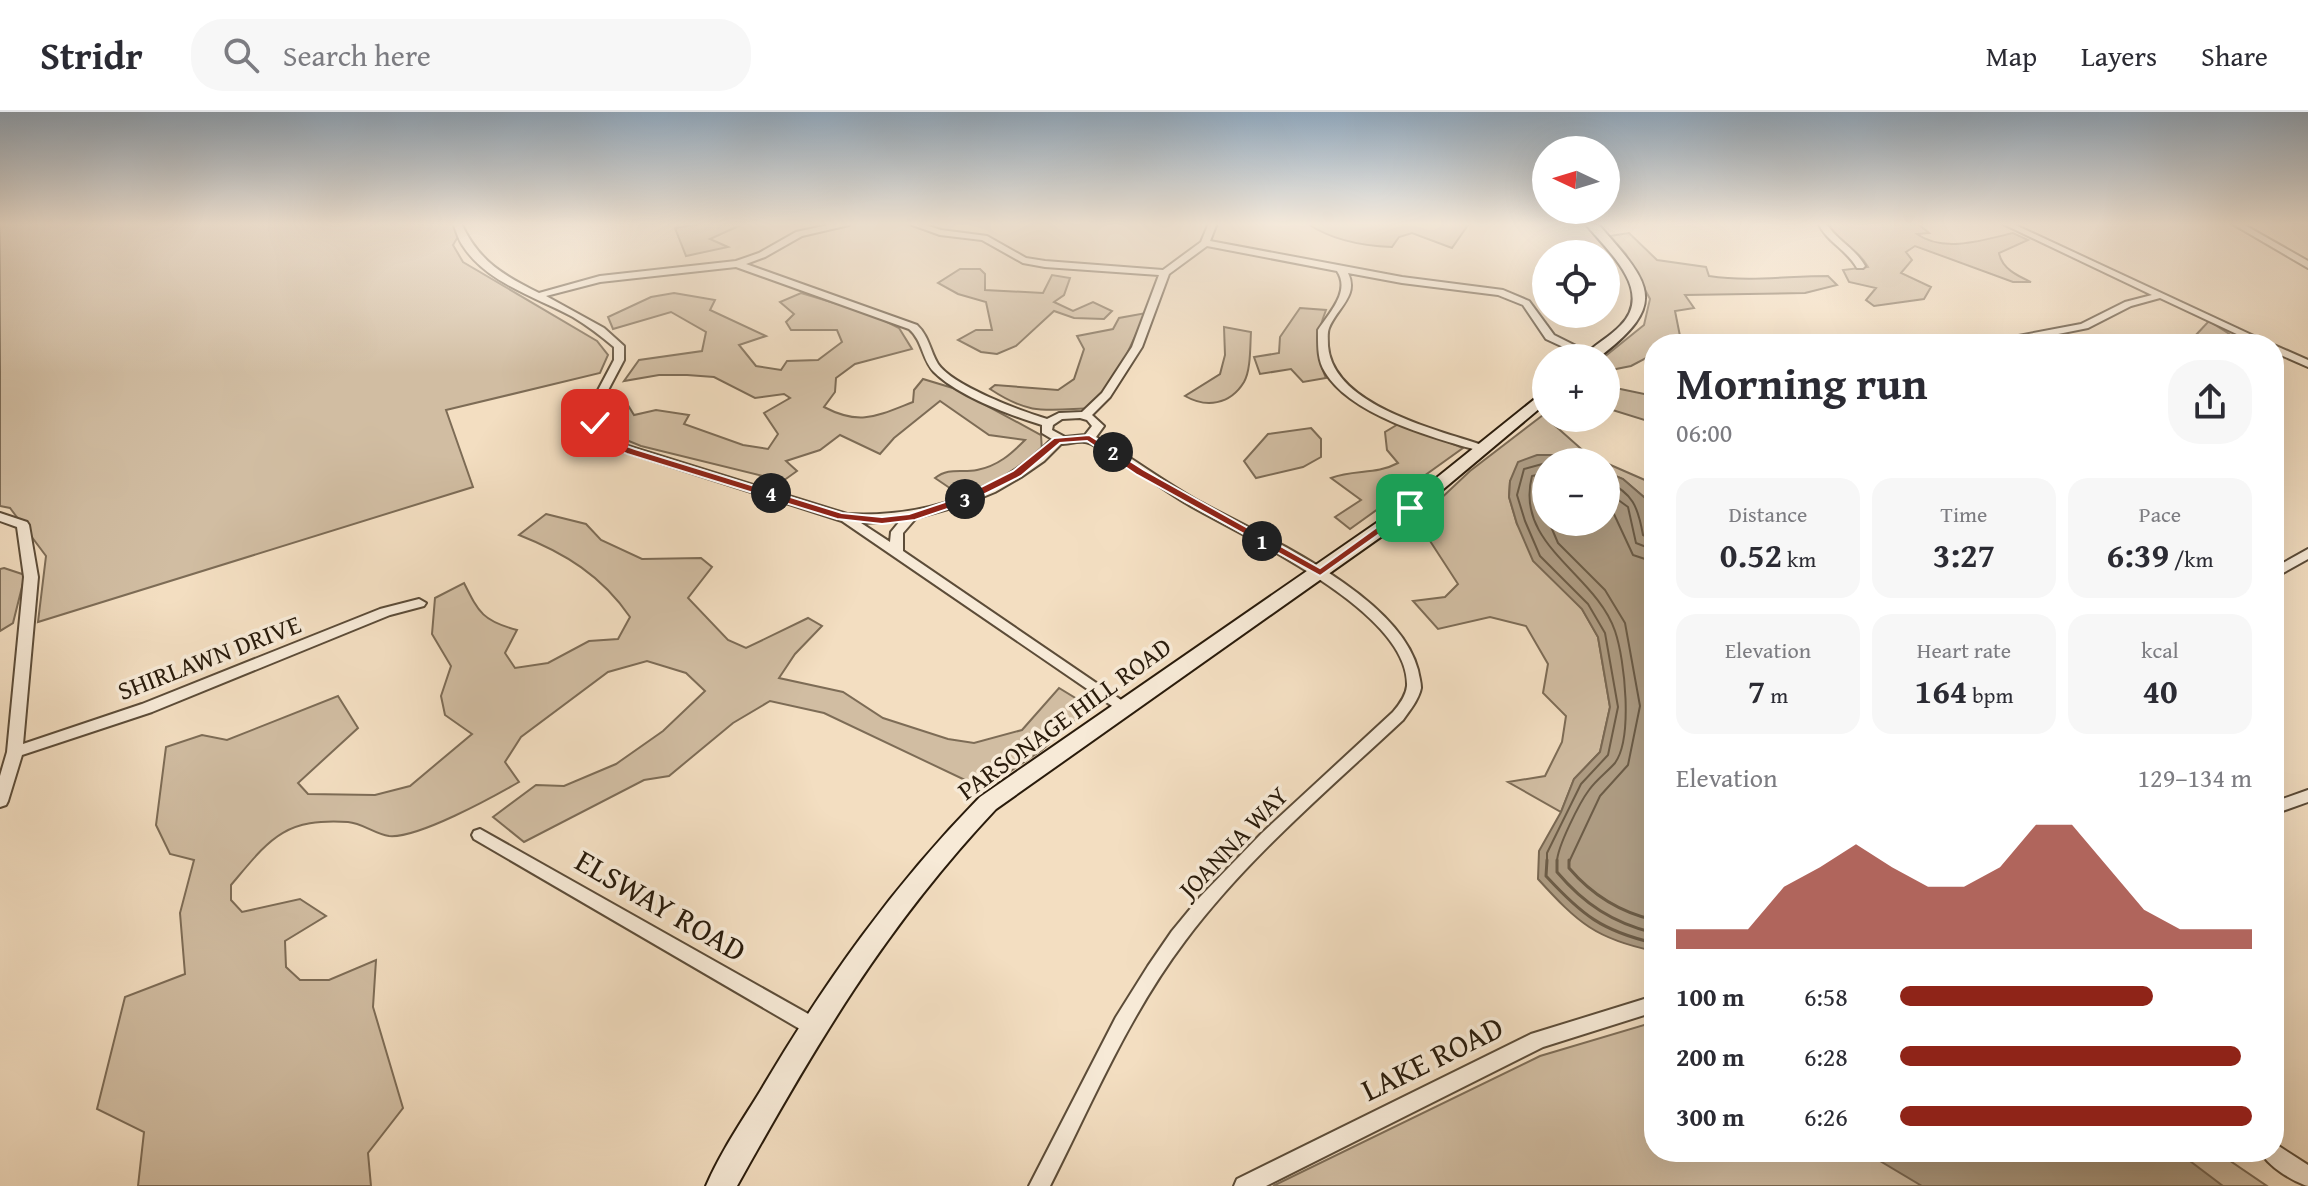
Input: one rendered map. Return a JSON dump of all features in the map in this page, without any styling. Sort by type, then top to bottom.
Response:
[{"type":"street","points":[[498,273],[574,312],[619,346],[619,360],[592,411],[595,423],[611,444],[841,516],[882,521],[911,517],[993,487],[1037,460],[1058,440]]},
{"type":"street","points":[[541,295],[600,279],[654,273]]},
{"type":"street","points":[[762,273],[913,327],[919,331],[939,372],[1019,414],[1048,423],[1064,415],[1085,416],[1098,426],[1089,438],[1058,440],[1047,434],[1048,423]]},
{"type":"street","points":[[1085,416],[1106,395],[1137,347],[1165,273]]},
{"type":"street","points":[[1345,273],[1349,286],[1323,330],[1330,374],[1357,399],[1377,409],[1484,449]]},
{"type":"street","points":[[1366,273],[1476,287],[1514,296],[1532,309],[1550,337],[1564,344]]},
{"type":"street","points":[[1605,344],[1635,317],[1640,304],[1638,286],[1631,273]]},
{"type":"street","points":[[2114,273],[2245,334]]},
{"type":"street","points":[[1349,286],[1402,280]]},
{"type":"street","points":[[2036,334],[2084,326],[2128,304],[2162,295]]},
{"type":"street","points":[[2284,353],[2308,364]]},
{"type":"street","name":"PARSONAGE HILL ROAD","points":[[721,1186],[812,1026],[857,955],[938,851],[988,803],[1123,706],[1320,573],[1484,449],[1532,407]]},
{"type":"street","name":"JOANNA WAY","points":[[1039,1186],[1154,970],[1198,914],[1249,859],[1398,716],[1414,686],[1412,666],[1380,618],[1320,573],[1140,473],[1089,438]]},
{"type":"street","points":[[841,516],[1123,706]]},
{"type":"street","points":[[0,517],[23,525],[31,577],[15,752],[0,801]]},
{"type":"street","points":[[896,554],[897,532],[911,517]]},
{"type":"street","points":[[2284,568],[2308,553]]},
{"type":"street","name":"SHIRLAWN DRIVE","points":[[15,752],[147,708],[385,612],[419,603]]},
{"type":"street","points":[[2284,804],[2308,796]]},
{"type":"street","name":"ELSWAY ROAD","points":[[480,835],[812,1026]]},
{"type":"street","name":"LAKE ROAD","points":[[1244,1186],[1538,1040],[1644,1007]]},
{"type":"street","points":[[2284,1161],[2308,1177]]},
{"type":"shaded area","points":[[0,273],[482,273],[597,341],[608,355],[600,373],[446,410],[473,487],[38,622],[46,556],[10,508],[0,506]]},
{"type":"shaded area","points":[[954,273],[984,273],[985,290],[1043,293],[1052,275],[1070,278],[1064,295],[1054,302],[1073,311],[1093,302],[1112,311],[1104,319],[1074,318],[1054,311],[1016,346],[997,354],[981,352],[958,340],[976,330],[992,330],[986,302],[958,294],[938,283]]},
{"type":"shaded area","points":[[1636,273],[1708,273],[1709,276],[1724,278],[1754,279],[1828,276],[1837,285],[1805,293],[1685,295],[1694,308],[1675,311],[1680,334],[1644,334],[1644,359],[1620,368],[1620,344],[1644,325],[1650,299]]},
{"type":"shaded area","points":[[1845,273],[1901,273],[1931,287],[1924,299],[1874,306],[1866,300],[1876,288],[1849,282]]},
{"type":"shaded area","points":[[1989,273],[2015,273],[2031,282],[2013,282]]},
{"type":"shaded area","points":[[674,293],[715,300],[710,310],[766,336],[739,345],[756,366],[781,370],[787,361],[818,360],[842,342],[837,330],[791,330],[786,322],[794,314],[780,302],[801,293],[871,314],[899,328],[912,349],[855,364],[836,378],[835,392],[824,407],[848,416],[879,415],[913,402],[914,390],[923,379],[956,389],[1041,435],[1042,452],[1003,478],[960,495],[935,478],[950,471],[991,466],[1025,440],[989,435],[940,401],[894,438],[880,454],[840,435],[820,450],[786,461],[797,471],[783,481],[641,446],[614,435],[600,405],[623,397],[634,415],[656,410],[689,415],[684,424],[743,445],[768,449],[778,434],[764,413],[790,398],[784,394],[755,398],[714,377],[659,375],[624,381],[639,360],[702,351],[706,332],[671,312],[613,329],[608,317],[651,297]]},
{"type":"shaded area","points":[[1300,308],[1326,310],[1318,344],[1326,378],[1303,382],[1291,369],[1260,374],[1254,357],[1279,353],[1280,337]]},
{"type":"shaded area","points":[[1146,313],[1126,356],[1093,408],[1050,410],[1028,407],[990,389],[995,385],[1058,390],[1074,379],[1084,349],[1077,336],[1113,329],[1119,318]]},
{"type":"shaded area","points":[[2209,321],[2229,334],[2197,334]]},
{"type":"shaded area","points":[[1224,327],[1251,332],[1249,365],[1244,382],[1225,400],[1209,403],[1193,400],[1185,396],[1220,374],[1225,355]]},
{"type":"shaded area","points":[[1620,389],[1644,394],[1644,420],[1620,412]]},
{"type":"shaded area","points":[[1400,423],[1463,448],[1350,529],[1335,517],[1361,500],[1331,478],[1398,463],[1387,450],[1385,432]]},
{"type":"shaded area","points":[[1532,423],[1532,432],[1562,432],[1580,448],[1532,448],[1532,469],[1510,481],[1509,497],[1517,524],[1560,585],[1582,609],[1598,637],[1610,707],[1600,752],[1574,779],[1561,812],[1508,782],[1545,776],[1562,742],[1566,716],[1543,693],[1548,664],[1526,626],[1490,617],[1438,629],[1413,601],[1445,597],[1458,584],[1417,521],[1470,471]]},
{"type":"shaded area","points":[[1311,428],[1321,439],[1321,457],[1303,467],[1256,478],[1244,461],[1268,434]]},
{"type":"shaded area","points":[[1620,469],[1644,480],[1644,497],[1620,478]]},
{"type":"shaded area","points":[[546,514],[586,524],[601,540],[642,559],[701,558],[712,567],[688,598],[728,640],[746,648],[808,618],[822,626],[795,654],[779,678],[843,692],[883,718],[948,739],[974,743],[1022,730],[1059,688],[1090,707],[1042,750],[984,789],[824,713],[770,701],[733,723],[669,776],[644,780],[524,842],[493,817],[536,785],[564,786],[616,764],[663,731],[705,691],[686,673],[647,661],[608,672],[521,737],[505,762],[519,782],[455,816],[417,831],[389,836],[348,822],[293,828],[268,844],[231,885],[231,900],[242,912],[300,899],[326,916],[285,941],[286,967],[300,980],[329,980],[376,960],[373,1007],[403,1108],[368,1153],[371,1186],[138,1186],[144,1132],[97,1109],[125,997],[185,974],[180,913],[194,860],[170,854],[156,825],[166,747],[202,735],[227,740],[338,696],[358,728],[298,783],[308,794],[375,795],[410,786],[472,734],[445,715],[441,696],[451,666],[432,634],[435,598],[464,583],[483,614],[496,623],[517,630],[505,653],[515,668],[548,663],[589,641],[618,639],[630,617],[607,589],[581,567],[519,535]]},
{"type":"shaded area","points":[[0,569],[25,575],[13,623],[0,631]]},
{"type":"shaded area","points":[[1644,1025],[1644,1162],[2232,1162],[2267,1186],[1273,1186],[1540,1056]]},
{"type":"water","points":[[1532,457],[1532,536],[1620,536],[1620,478],[1644,497],[1644,948],[1617,941],[1589,927],[1538,879],[1539,851],[1561,812],[1574,779],[1600,752],[1610,707],[1598,637],[1582,609],[1533,561],[1509,497],[1510,481],[1518,462]]},
{"type":"water","points":[[1882,1162],[2191,1162],[2223,1186],[1922,1186]]},
{"type":"route","points":[[595,423],[611,444],[631,451],[841,516],[882,521],[911,517],[967,498],[1017,474],[1050,450],[1058,440],[1074,442],[1089,438],[1140,473],[1320,573],[1410,508]]}]
